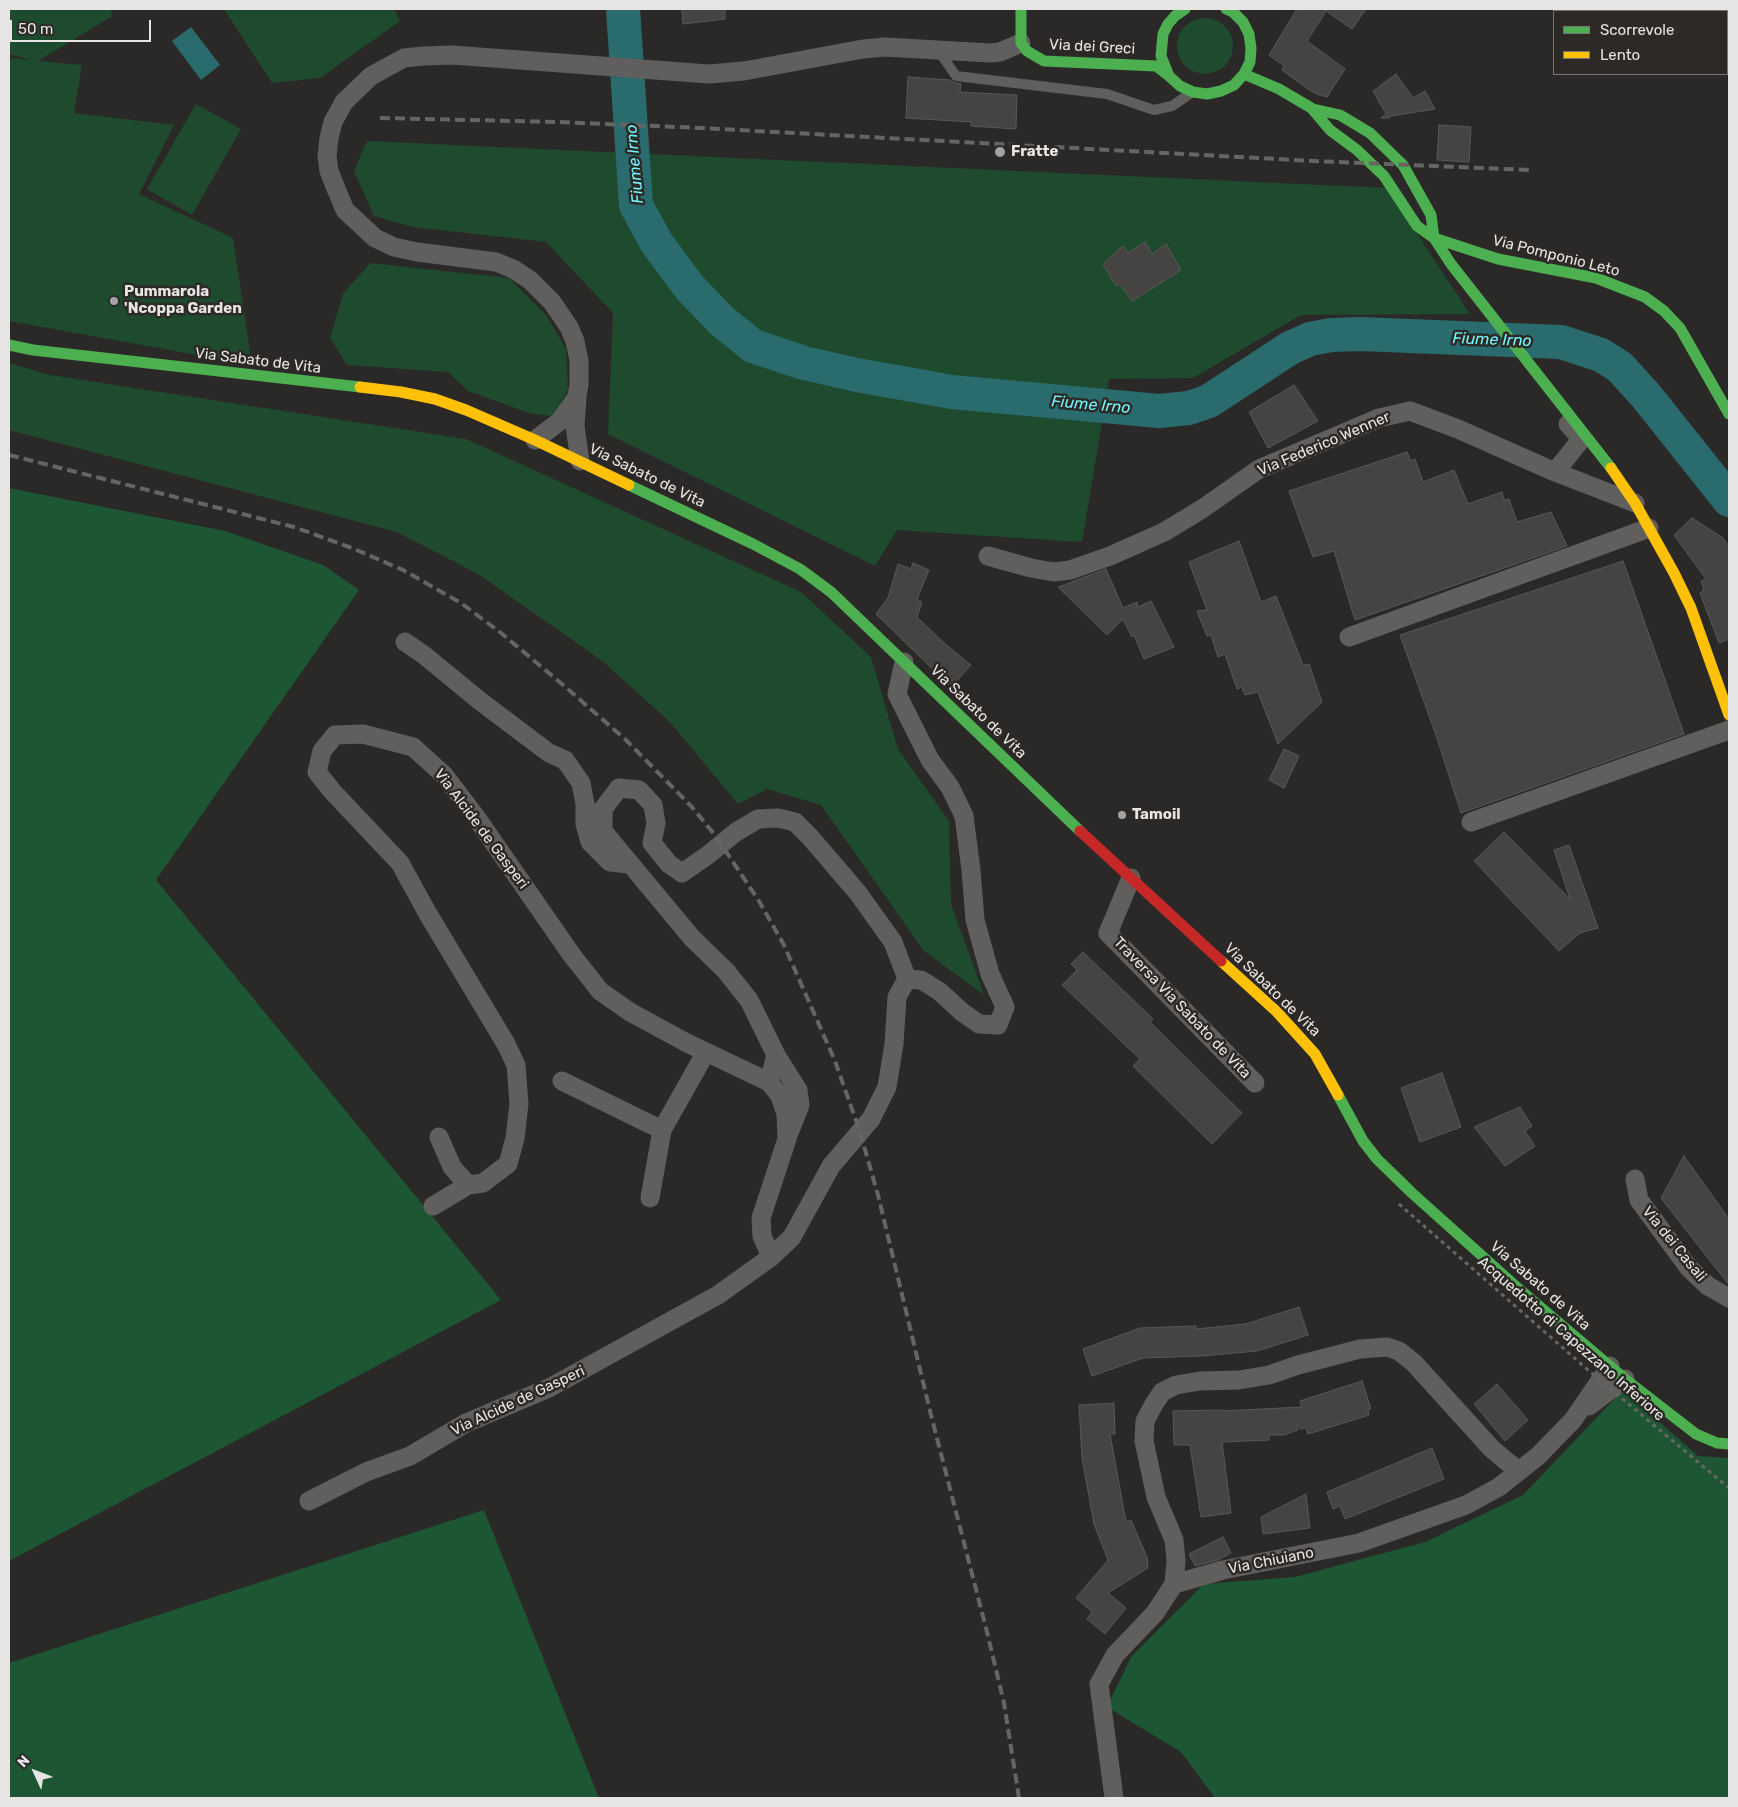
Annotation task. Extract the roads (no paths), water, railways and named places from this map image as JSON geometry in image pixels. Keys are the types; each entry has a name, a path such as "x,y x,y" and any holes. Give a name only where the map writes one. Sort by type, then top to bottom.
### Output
{"street":[{"path":"580,461 575,426 579,384 578,361 569,328 552,302 530,280 513,269 496,262 442,256 394,247 375,238 345,210 329,172 326,156 333,122 344,102 371,76 404,58 452,55 709,74 744,71 863,49 885,47 1000,52 1021,43 1021,9"},
{"path":"1169,76 1161,56 1163,34 1175,16 1185,9"},
{"path":"1193,92 1207,94 1221,92 1234,85 1244,74 1250,62 1249,34 1243,22 1233,12 1226,9"},
{"name":"Via dei Greci","path":"1021,43 1027,51 1044,61 1156,66 1180,86 1193,92"},
{"path":"1244,74 1279,89 1312,109 1330,130 1356,150 1384,176 1417,226 1434,238 1451,264 1617,475 1649,528 1691,608 1729,715"},
{"path":"1312,109 1340,115 1370,133 1403,165 1431,215 1434,238"},
{"name":"Via Pomponio Leto","path":"1434,238 1498,258 1596,278 1645,297 1664,311 1680,328 1729,414"},
{"name":"Via Sabato de Vita","path":"9,345 33,350 401,392 435,399 466,410 580,461 753,544 800,570 831,592 1131,878 1277,1012 1302,1038 1322,1066 1358,1134 1377,1159 1412,1193 1625,1379 1696,1434 1717,1443 1729,1444"},
{"path":"1538,374 1549,402 1579,439 1578,445 1555,472"},
{"path":"535,440 560,421 577,397"},
{"name":"Via Federico Wenner","path":"988,556 1031,568 1054,572 1070,570 1110,556 1164,532 1202,509 1260,469 1326,439 1379,418 1410,411 1458,429 1555,472 1635,503"},
{"path":"1350,637 1649,528"},
{"path":"405,642 549,753 565,760 581,782 590,842 610,862 630,864"},
{"path":"771,1257 762,1236 761,1218 786,1139 800,1105 798,1090 776,1055 749,1000 726,971 692,938 603,831 603,809 619,788 639,790 653,805 656,823 652,843 669,864 682,873 736,832 758,819 778,818 795,822 858,894 893,942 907,978 921,980 979,1024 998,1025 1005,1007 990,974 975,920 964,816 950,787 930,760 898,694 904,662"},
{"path":"1471,822 1729,730"},
{"name":"Via Alcide de Gasperi","path":"468,1185 483,1184 508,1164 515,1138 519,1104 516,1065 506,1044 428,914 400,863 332,791 318,772 322,751 335,735 363,734 413,747 444,775 514,871 571,954 600,991 630,1012 706,1052 769,1082"},
{"name":"Traversa Via Sabato de Vita","path":"1131,878 1108,933 1255,1083"},
{"name":"Via Alcide de Gasperi","path":"309,1501 366,1472 410,1456 466,1423 549,1388 718,1296 771,1257 792,1237 831,1166 871,1120 886,1087 894,1044 897,997 907,978"},
{"path":"650,1198 662,1130 706,1052"},
{"path":"776,1055 769,1082 780,1096 786,1114 786,1139"},
{"path":"562,1081 662,1130"},
{"path":"433,1206 468,1185 452,1167 439,1137"},
{"name":"Via dei Casali","path":"1635,1179 1639,1200 1689,1268 1708,1286 1729,1298"},
{"path":"1114,1798 1099,1684 1114,1655 1155,1613 1174,1584 1176,1561 1174,1540 1156,1497 1144,1441 1145,1420 1162,1392 1176,1384 1239,1380 1269,1375 1298,1365 1360,1349 1387,1347 1399,1351 1414,1363 1491,1448 1519,1471"},
{"name":"Via Chiuiano","path":"1573,1420 1610,1366"},
{"name":"Via Chiuiano","path":"1174,1584 1223,1570 1359,1543 1466,1505 1499,1487 1538,1456 1573,1420 1625,1379"}],"lane":[{"path":"938,50 956,76 1107,94 1154,110 1172,106 1193,92"}],"water":[{"path":"191,27 220,65 201,80 172,41"}],"waterway":[{"name":"Fiume Irno","path":"623,9 636,205 656,242 690,288 722,321 753,346 804,363 857,375 952,392 1159,411 1189,408 1209,401 1290,348 1310,339 1331,335 1360,334 1561,342 1601,355 1620,367 1647,397 1729,500"}],"railway":[{"path":"380,118 557,122 701,128 1314,161 1530,170"},
{"path":"9,455 294,527 352,548 403,570 461,603 501,633 562,684 626,740 691,806 715,835 759,901 784,945 835,1061 860,1132 878,1195 931,1415 1004,1703 1019,1798"}],"place":[{"name":"Fratte","path":"1000,152"},
{"name":"Pummarola 'Ncoppa Garden","path":"114,301"},
{"name":"Tamoil","path":"1122,815"}]}
